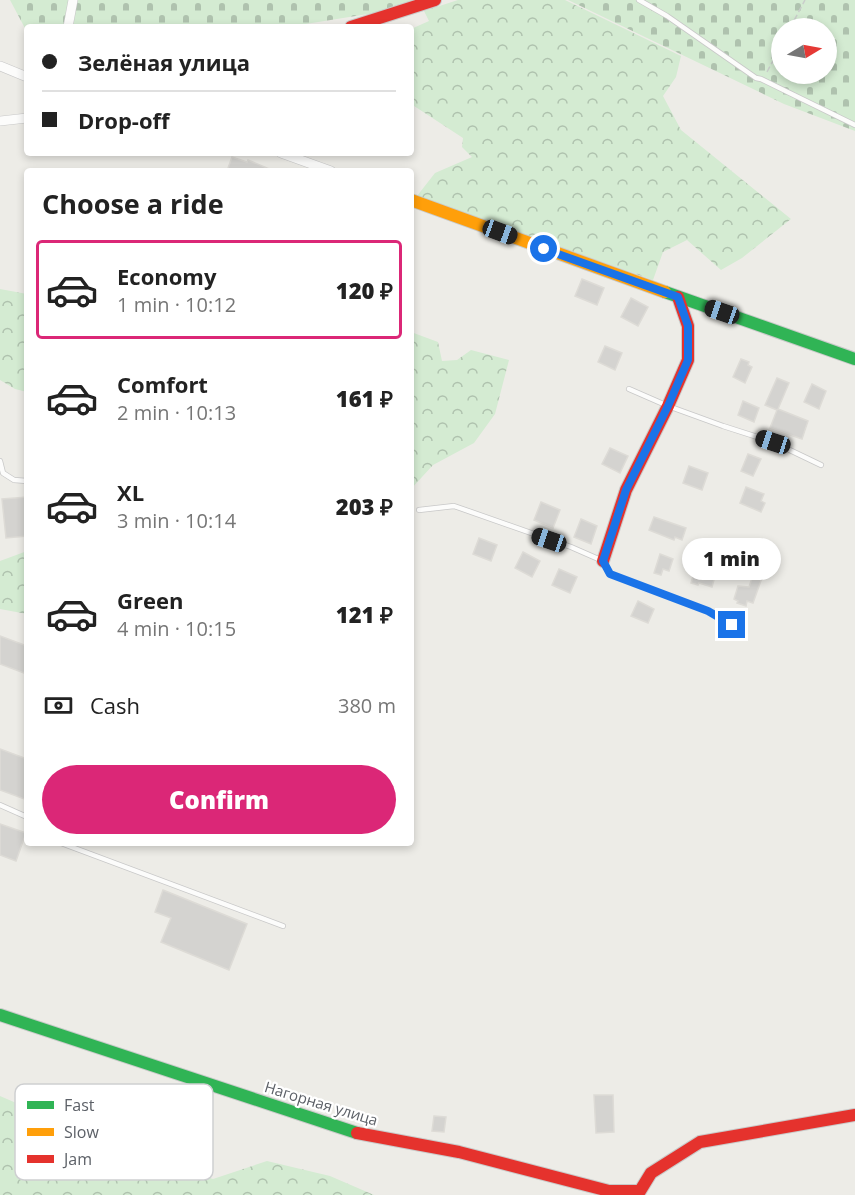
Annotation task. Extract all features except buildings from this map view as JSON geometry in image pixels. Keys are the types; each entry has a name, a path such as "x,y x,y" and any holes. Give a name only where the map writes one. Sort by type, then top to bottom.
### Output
{"street":[{"path":"69,24 73,0"},
{"path":"360,24 435,0"},
{"path":"0,66 24,76"},
{"path":"0,120 24,118"},
{"path":"289,156 323,168"},
{"path":"414,201 855,359"},
{"path":"603,561 626,490 688,360 688,326 678,297"},
{"name":"Нагорная улица","path":"0,1015 208,1084"},
{"name":"Нагорная улица","path":"213,1086 349,1131 459,1152 609,1191 643,1193"},
{"path":"643,1193 651,1173 700,1142 855,1115"}],"lane":[{"path":"639,0 667,16 756,78 855,124"},
{"path":"629,389 668,406 773,442 820,465"},
{"path":"0,462 3,472 14,480 24,481"},
{"path":"419,510 454,506 571,547 603,561 610,574 708,611 732,625"},
{"path":"0,805 24,816"},
{"path":"69,846 284,926"}],"path":[{"path":"796,18 806,0"},
{"path":"761,79 771,65"}],"green space":[{"path":"10,0 428,0 393,10 306,24 24,24 24,26"},
{"path":"458,0 565,0 681,56 676,77 663,96 681,130 791,219 742,258 721,270 687,240 663,252 653,280 417,196 435,173 472,157 462,147 463,138 414,106 414,28 429,21 424,11"},
{"path":"568,0 855,0 855,131 784,104"},
{"path":"0,289 24,293 24,391 0,380"},
{"path":"414,333 438,342 442,361 457,360 471,350 509,360 495,414 474,443 433,465 414,486"},
{"path":"24,552 24,613 0,609 0,561"},
{"path":"0,1096 15,1102 15,1180 213,1180 267,1161 330,1176 374,1195 0,1195"}],"traffic: fast":[{"path":"665,292 855,359"},
{"path":"0,1015 209,1084"},
{"path":"213,1085 357,1133"}],"traffic: slow":[{"path":"414,201 665,292"}],"traffic: jam":[{"path":"360,24 435,0"},
{"path":"603,561 626,490 688,360 688,326 678,297"},
{"path":"357,1133 459,1152 609,1191 640,1191 651,1173 700,1142 855,1115"}],"route":[{"path":"544,249 678,297 688,326 688,360 626,490 603,561 610,574 708,611 732,625"}]}
